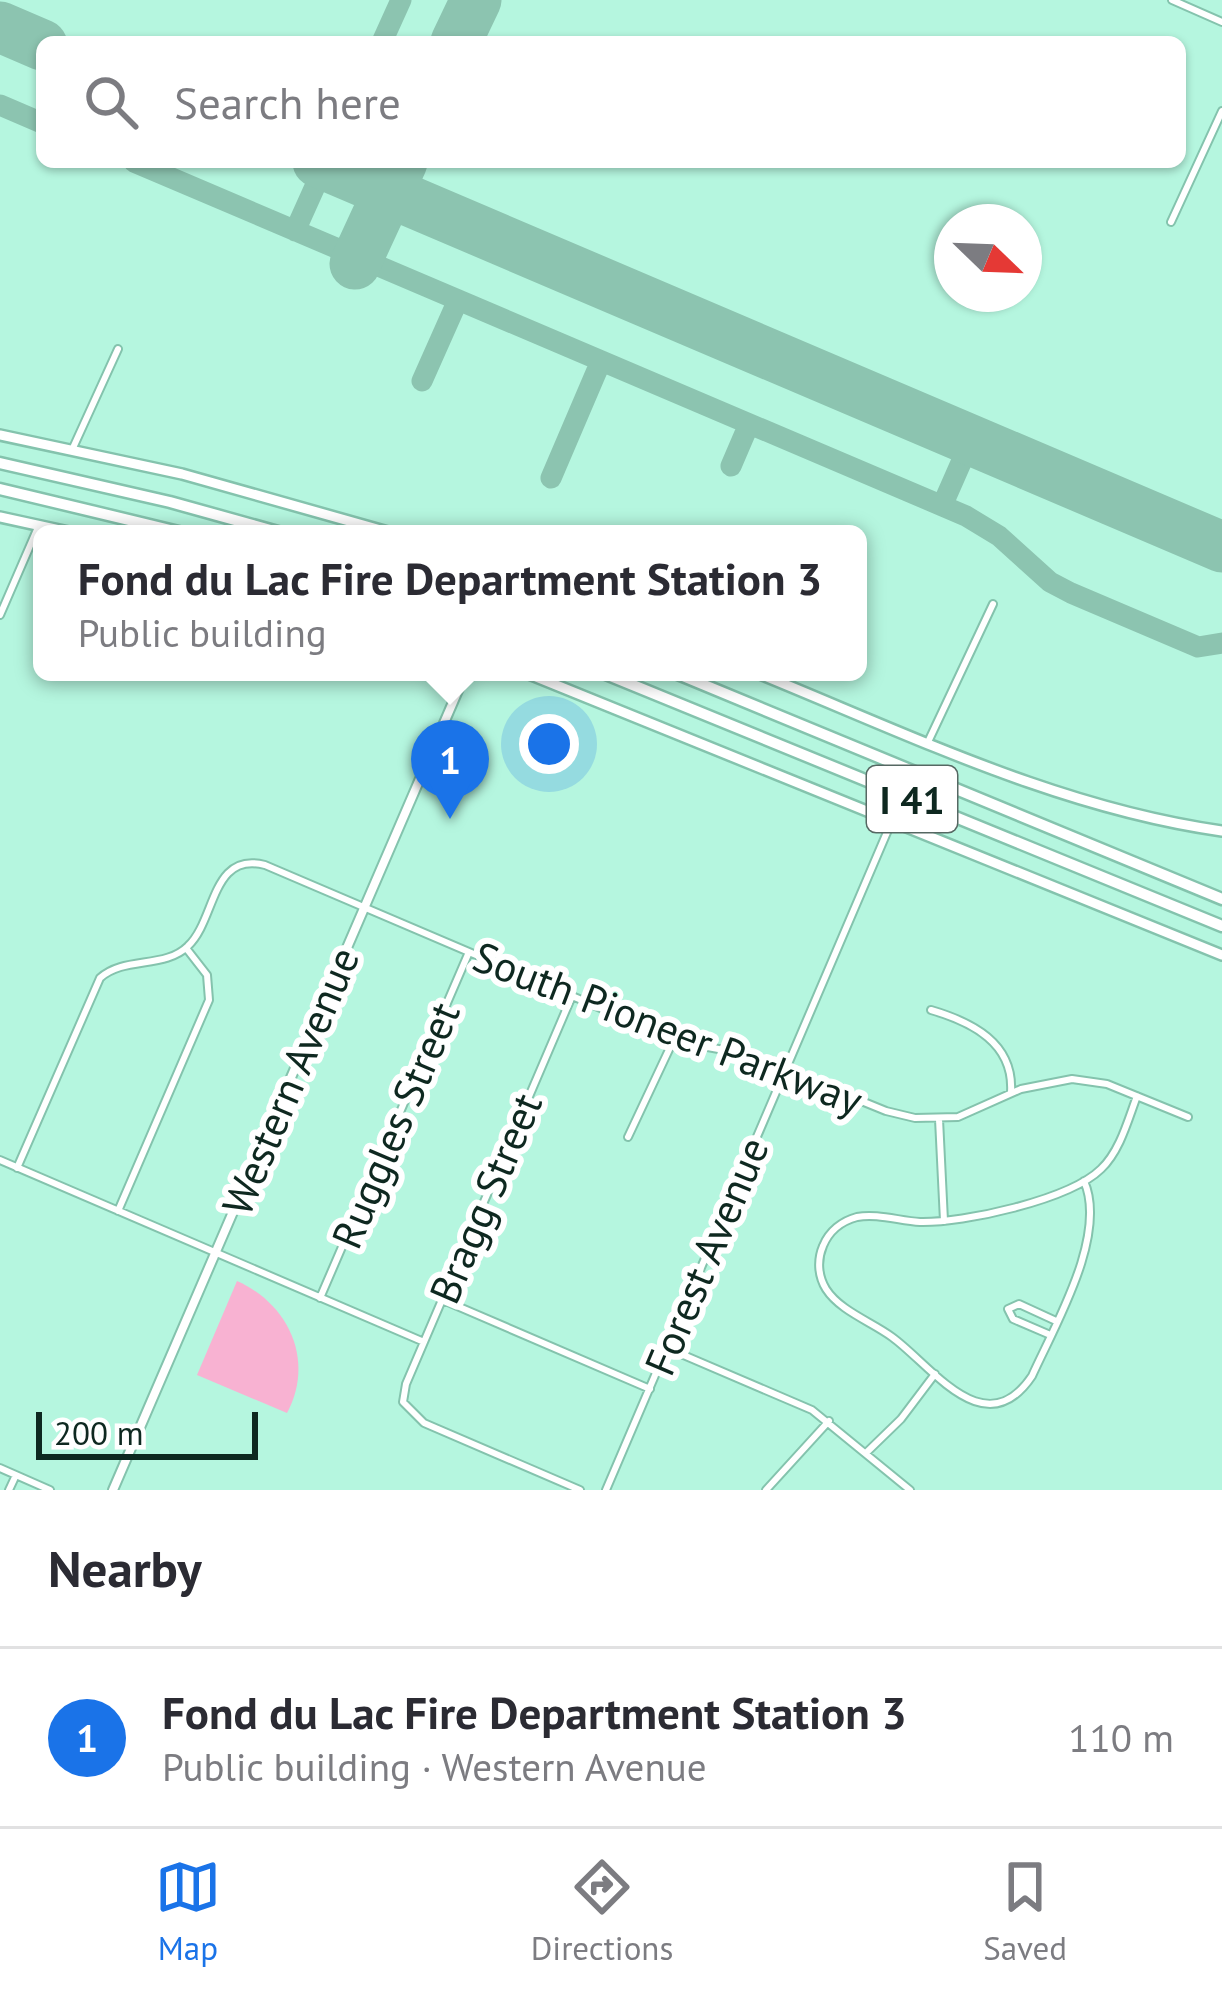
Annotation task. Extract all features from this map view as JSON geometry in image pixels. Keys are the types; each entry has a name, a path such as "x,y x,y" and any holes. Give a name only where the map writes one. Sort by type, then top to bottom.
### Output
{"highway":[{"path":"0,463 253,525"},
{"path":"0,489 150,525"},
{"name":"I 41","path":"623,681 1222,926"},
{"name":"I 41","path":"695,681 1222,899"}],"main road":[{"path":"0,436 263,494 365,525"},
{"path":"0,517 39,525"},
{"path":"546,681 1222,955"},
{"path":"777,681 1065,796 1222,831"}],"street":[{"path":"1172,0 1222,22"},
{"path":"1171,222 1222,111"},
{"path":"72,450 118,349"},
{"path":"0,615 33,539"},
{"path":"928,742 993,604"},
{"name":"Western Avenue","path":"113,1490 462,681"},
{"name":"Forest Avenue","path":"607,1490 891,823"},
{"name":"South Pioneer Parkway","path":"186,948 223,878 244,863 265,865 695,1047 742,1053 886,1111 939,1119"},
{"path":"17,1168 100,978 110,970 186,948 209,980 208,1002 118,1211"},
{"name":"Ruggles Street","path":"320,1298 469,952"},
{"name":"Bragg Street","path":"572,996 406,1384 404,1402 424,1423 580,1490"},
{"path":"931,1010 967,1022 992,1039 1006,1062 1011,1092"},
{"path":"628,1136 674,1039"},
{"path":"944,1221 939,1119 966,1114 1011,1092 1077,1079 1101,1082 1188,1117"},
{"path":"1084,1181 1092,1208 1091,1232 1027,1384 1003,1400 969,1400 890,1335 836,1301 823,1282 820,1260 830,1234 850,1219 944,1221 995,1213 1084,1181 1113,1155 1138,1096"},
{"path":"0,1160 424,1342"},
{"path":"442,1300 650,1389"},
{"path":"1050,1335 1010,1318 1008,1309 1019,1304 1056,1321"},
{"path":"667,1348 785,1396 829,1421 910,1490"},
{"path":"867,1452 912,1406 934,1374"},
{"path":"766,1490 829,1421"},
{"path":"0,1468 50,1490"},
{"path":"9,1490 16,1475"}],"shaded area":[{"path":"237,1281 271,1304 292,1336 298,1374 287,1413 197,1375"}],"taxiway":[{"path":"385,36 401,0"},
{"path":"0,105 36,120"},
{"path":"148,168 966,516 1071,593 1198,647 1222,643"},
{"path":"295,231 323,168"},
{"path":"422,381 458,300"},
{"path":"551,478 601,361"},
{"path":"731,466 749,424"},
{"path":"942,506 971,440"}],"runway":[{"path":"459,36 476,0"},
{"path":"0,27 36,42"},
{"path":"332,168 1222,547"},
{"path":"355,264 399,168"}],"place":[{"name":"Fond du Lac Fire Department Station 3","path":"450,819"}]}
